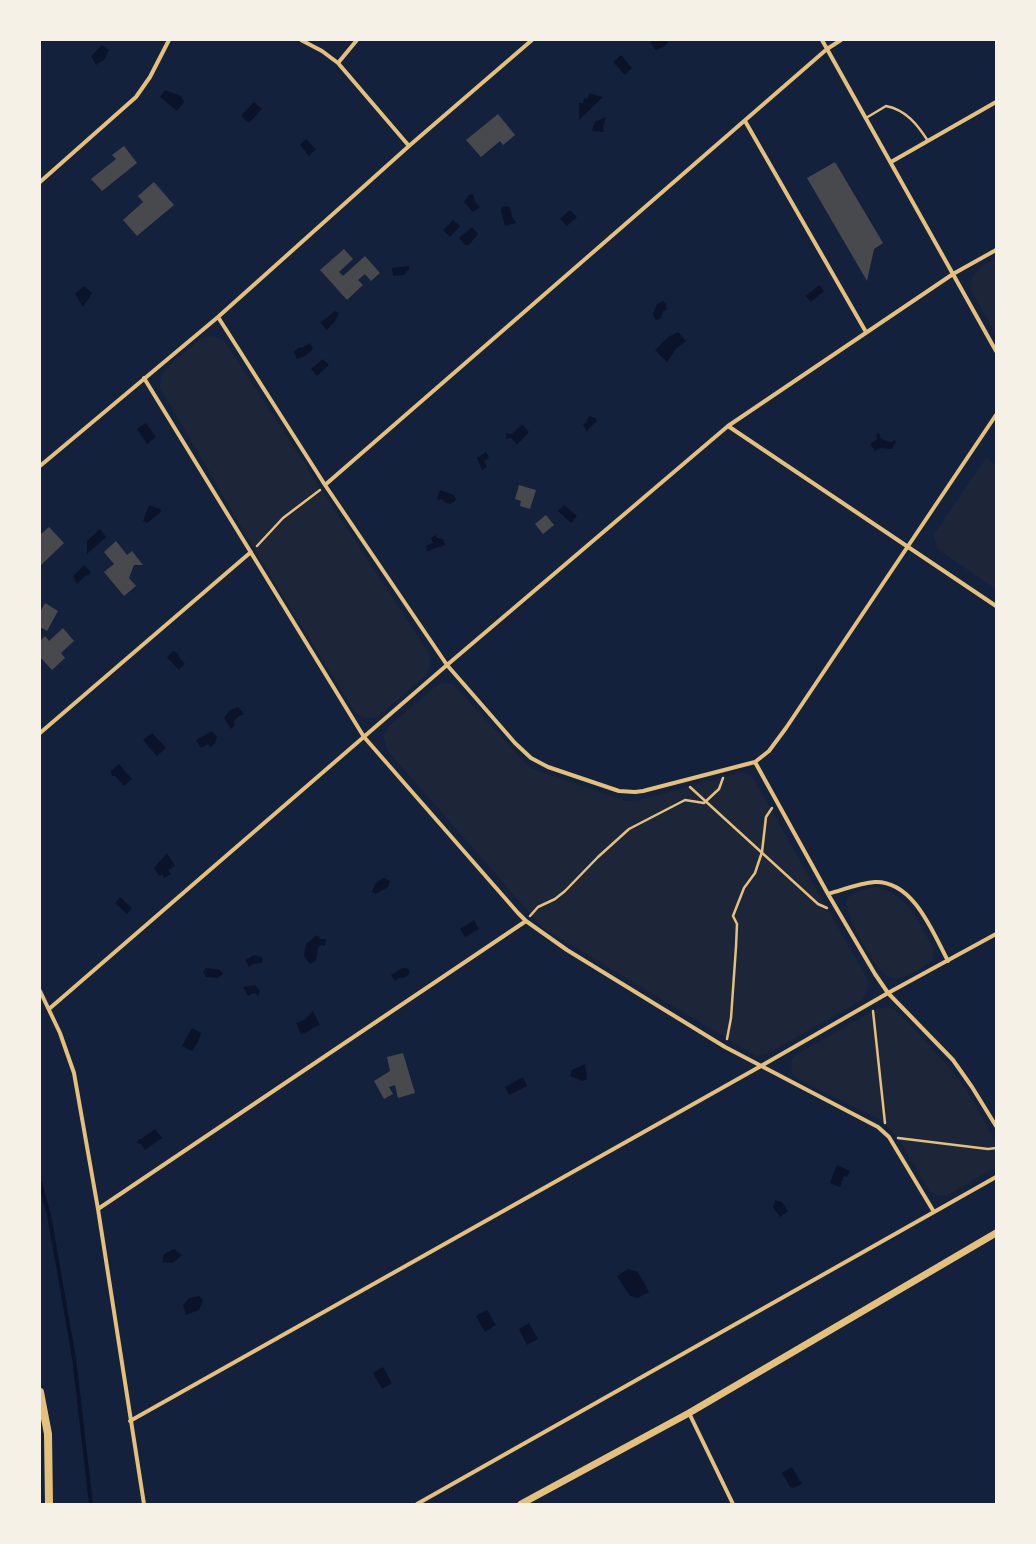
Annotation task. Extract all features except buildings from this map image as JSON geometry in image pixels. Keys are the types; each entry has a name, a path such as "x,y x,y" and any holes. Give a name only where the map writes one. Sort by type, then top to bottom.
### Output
{"main road":[{"path":"521,1504 689,1413 996,1234"},
{"path":"40,1392 48,1434 49,1504"}],"street":[{"path":"40,182 136,97 150,77 169,40"},
{"path":"301,40 322,51 338,63 409,146"},
{"path":"338,63 357,40"},
{"path":"40,466 218,317 409,146 532,40"},
{"path":"822,40 996,351"},
{"path":"325,485 827,49 840,40"},
{"path":"891,162 996,102"},
{"path":"745,121 866,332"},
{"path":"49,1010 447,665 728,426 953,274 996,250"},
{"path":"218,317 325,485 447,665 515,743 540,764 610,788 627,792 643,791 755,762 777,742 996,415"},
{"path":"144,378 364,738 526,921 567,950 725,1047 883,1131 889,1137 934,1212"},
{"path":"728,426 996,606"},
{"path":"40,733 251,552"},
{"path":"755,762 840,916 875,974 888,992 953,1060 996,1126"},
{"path":"828,894 868,883 882,882 890,884 906,895 915,904 923,915 948,961"},
{"path":"98,1209 526,921"},
{"path":"130,1421 761,1066 888,992 996,934"},
{"path":"40,991 67,1050 74,1073 98,1209 144,1504"},
{"path":"417,1504 996,1177"},
{"path":"689,1413 733,1504"}],"lane":[{"path":"866,118 886,106 892,107 914,121 928,141"}],"path":[{"path":"251,552 283,518 325,485"},
{"path":"526,921 538,907 565,891 629,829 684,800 704,803 719,789 728,768"},
{"path":"682,780 818,904 840,916"},
{"path":"725,1047 731,1018 736,948 737,924 733,916 744,888 756,873 762,852 766,817 776,801"},
{"path":"870,1003 874,1017 886,1121 883,1131"},
{"path":"889,1137 988,1150 996,1148"}],"shaded area":[{"path":"654,40 669,40 665,46 656,50 650,43"},
{"path":"102,45 109,50 104,60 96,65 91,56"},
{"path":"621,55 632,68 625,75 613,62"},
{"path":"165,90 181,96 184,102 177,111 160,97"},
{"path":"589,93 603,97 579,120 579,103 583,103 584,99 588,98"},
{"path":"254,102 262,109 249,123 241,116"},
{"path":"606,117 603,127 604,132 592,131 595,122"},
{"path":"306,139 316,149 309,156 300,145"},
{"path":"473,194 475,202 480,207 473,212 464,202 469,195"},
{"path":"502,207 510,207 512,217 516,223 505,226 501,211"},
{"path":"570,210 577,217 567,226 560,219"},
{"path":"453,220 460,226 450,237 443,230"},
{"path":"472,227 478,234 469,245 465,245 459,238"},
{"path":"996,259 996,335 971,290 971,284 974,274 981,267"},
{"path":"409,266 409,269 404,275 393,276 392,268"},
{"path":"819,285 824,291 811,302 806,296"},
{"path":"84,286 92,293 83,307 75,294"},
{"path":"663,301 666,304 667,309 663,312 661,318 657,320 654,318 653,314 657,304"},
{"path":"335,311 339,313 335,321 327,330 320,323"},
{"path":"678,332 686,341 676,349 667,362 655,350 668,337"},
{"path":"212,336 223,340 227,345 428,652 430,664 426,675 376,718 363,717 353,709 264,565 160,388 161,377 165,369 203,337"},
{"path":"310,343 313,349 305,356 297,359 294,352 298,348"},
{"path":"323,359 329,365 317,376 311,369"},
{"path":"589,416 596,418 597,421 589,428 587,432 583,424 586,423"},
{"path":"146,423 156,437 147,444 137,429"},
{"path":"522,424 529,432 517,445 511,438 506,439 506,433 512,434"},
{"path":"879,433 881,439 891,442 895,440 896,442 892,449 881,448 875,451 870,444 877,439 876,435"},
{"path":"486,452 489,458 484,461 487,467 482,470 477,458"},
{"path":"986,458 996,465 996,589 937,549 934,534"},
{"path":"440,490 454,495 456,500 451,504 446,503 442,499 439,500 437,498"},
{"path":"149,505 160,509 161,512 147,523 143,521"},
{"path":"564,505 577,516 571,523 558,511"},
{"path":"100,529 106,537 87,554 87,541"},
{"path":"436,535 437,538 443,539 445,545 427,551 426,546 433,543 431,538"},
{"path":"84,565 90,571 90,574 84,577 77,584 73,576"},
{"path":"173,651 178,653 179,657 185,664 179,670 167,657"},
{"path":"440,683 453,684 530,768 626,801 639,800 742,772 752,776 868,980 866,994 860,1001 767,1054 756,1056 543,928 387,750 383,735 390,725"},
{"path":"238,707 244,714 233,722 235,725 231,729 224,718 230,710"},
{"path":"212,731 217,736 215,744 210,747 208,744 201,748 196,740"},
{"path":"152,733 166,748 157,756 143,740"},
{"path":"119,764 132,779 124,786 115,776 112,776 111,771"},
{"path":"167,853 175,866 168,870 171,874 164,878 162,874 159,876 154,868"},
{"path":"383,878 390,881 388,887 376,894 372,892 375,884"},
{"path":"874,887 895,895 904,902 918,920 934,950 932,961 912,973 900,978 890,978 878,966 862,943 847,907 847,900 849,897 859,891"},
{"path":"120,897 132,908 127,914 115,903"},
{"path":"474,920 479,929 465,937 460,929"},
{"path":"317,935 320,939 326,939 325,946 321,945 318,948 316,961 310,964 304,956 306,944"},
{"path":"254,955 261,957 263,960 261,963 253,964 249,967 245,960"},
{"path":"206,968 220,970 223,974 218,978 206,977 203,972"},
{"path":"402,968 407,968 410,972 409,974 406,977 399,978 395,981 391,975"},
{"path":"255,985 260,991 258,996 254,993 248,996 243,987"},
{"path":"888,1007 897,1011 942,1059 966,1089 996,1142 996,1167 946,1196 936,1195 930,1191 902,1144 881,1120 797,1079 792,1074 791,1061 797,1054 877,1009"},
{"path":"313,1011 320,1025 301,1034 296,1023 304,1020"},
{"path":"192,1028 201,1033 198,1042 192,1051 182,1046"},
{"path":"585,1064 587,1079 583,1081 570,1076 572,1070"},
{"path":"523,1077 527,1086 509,1095 505,1087"},
{"path":"155,1129 162,1138 145,1150 141,1144 137,1143 138,1139 141,1139"},
{"path":"837,1165 850,1171 847,1177 844,1176 840,1187 830,1183"},
{"path":"775,1200 782,1202 788,1211 780,1217 773,1207"},
{"path":"174,1249 182,1255 173,1263 162,1262 164,1254"},
{"path":"628,1269 638,1272 649,1292 638,1298 630,1296 617,1276"},
{"path":"199,1296 203,1300 199,1310 186,1315 183,1305 189,1298"},
{"path":"487,1310 496,1325 485,1332 476,1316"},
{"path":"529,1323 538,1339 527,1345 519,1329"},
{"path":"383,1367 392,1383 382,1389 373,1373"},
{"path":"792,1467 802,1484 794,1488 790,1487 782,1473"}],"waterway":[{"path":"40,1183 49,1215 74,1358 91,1504"}]}
